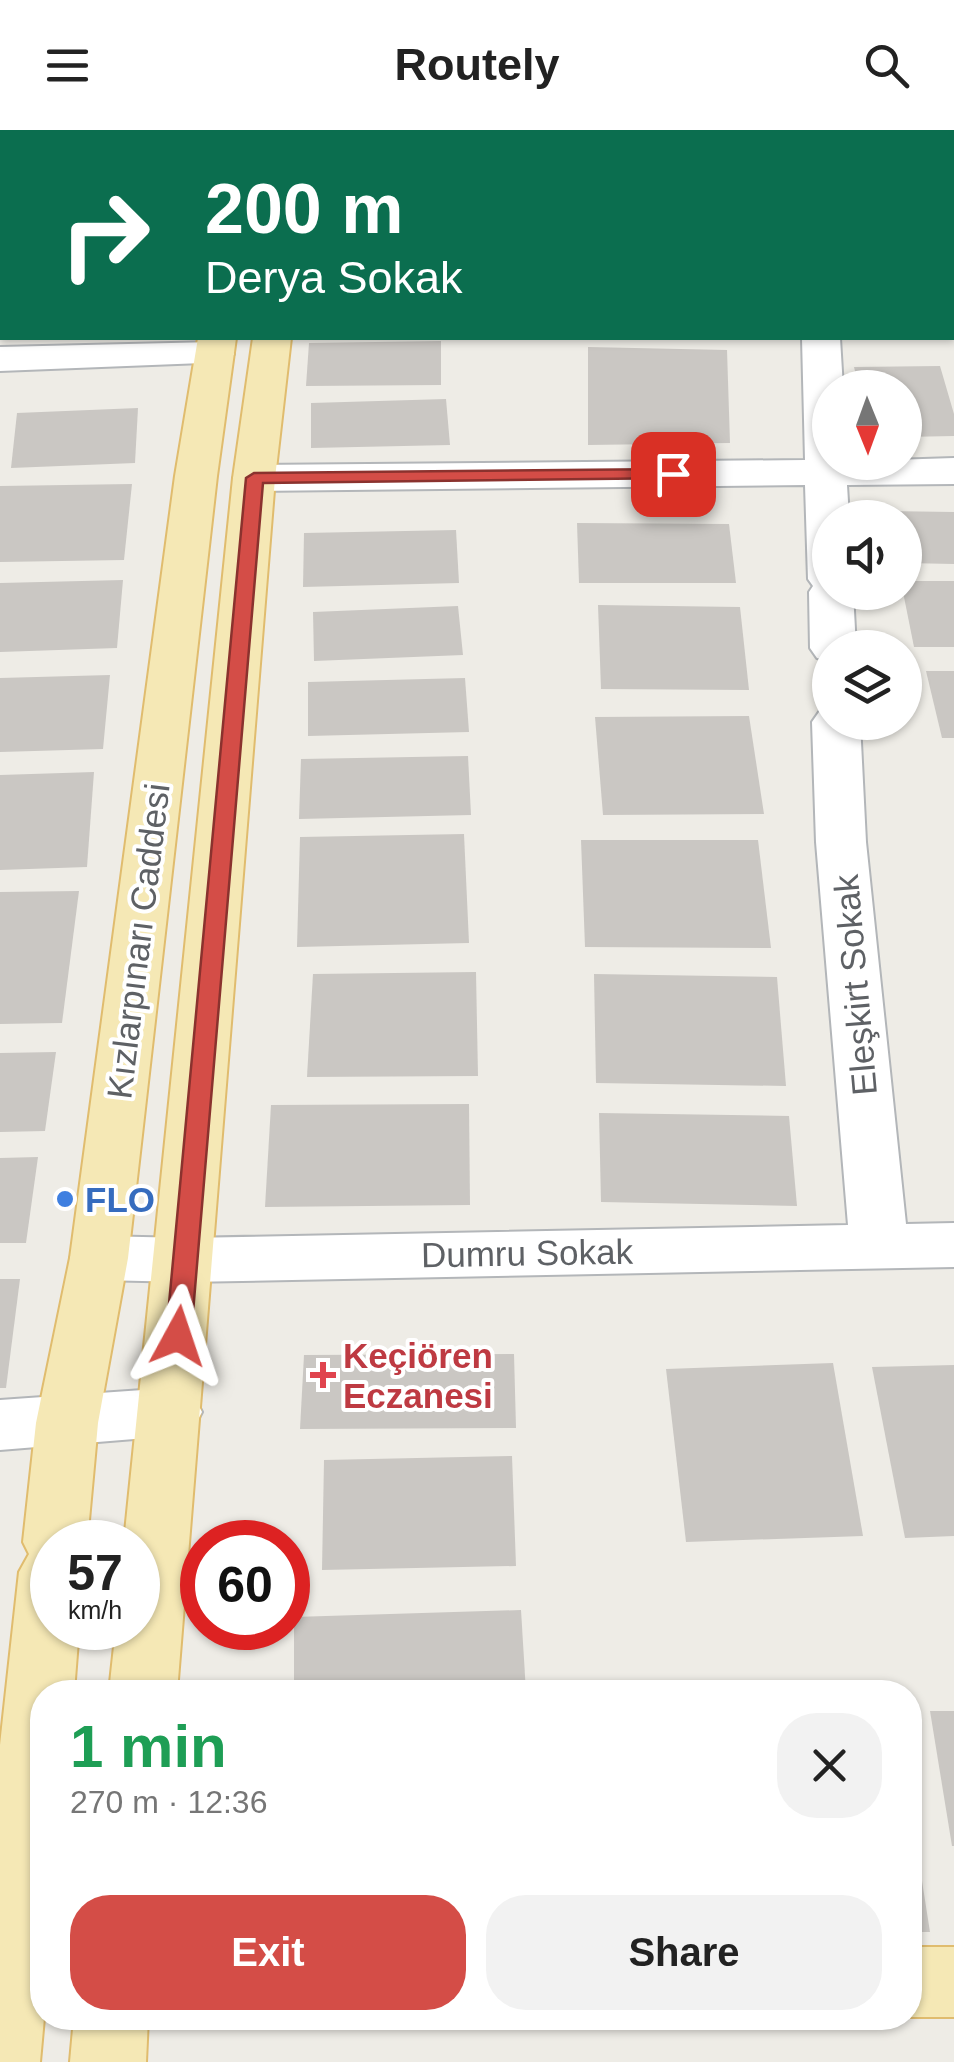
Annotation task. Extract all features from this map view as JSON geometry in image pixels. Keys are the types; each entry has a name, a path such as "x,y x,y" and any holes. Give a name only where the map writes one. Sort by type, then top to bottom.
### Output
{"main road":[{"name":"Kızlarpınarı Caddesi","path":"144,1680 186,1260 254,478 272,340"},
{"name":"Kızlarpınarı Caddesi","path":"57,1520 67,1423 99,1258 215,346"},
{"path":"44,1680 46,1650"},
{"path":"18,2020 30,1862"},
{"path":"922,1982 954,1982"},
{"path":"108,2062 110,2030"}],"street":[{"path":"821,340 822,370"},
{"path":"0,358 215,346"},
{"path":"254,478 812,472"},
{"path":"922,472 954,472"},
{"name":"Eleşkirt Sokak","path":"837,740 841,842 879,1246"},
{"name":"Dumru Sokak","path":"99,1258 186,1260 954,1245"},
{"path":"0,1424 67,1423 171,1412"}],"building":[{"path":"441,341 441,385 306,386 309,343"},
{"path":"588,347 727,350 730,443 588,445"},
{"path":"940,366 954,414 954,436 922,437 922,370 854,367"},
{"path":"446,399 450,445 311,448 311,403"},
{"path":"138,408 135,463 11,468 17,413"},
{"path":"132,484 124,560 0,562 0,486"},
{"path":"922,512 954,512 954,564 922,563"},
{"path":"577,523 729,524 736,583 579,583"},
{"path":"456,530 459,583 303,587 304,533"},
{"path":"123,580 117,648 0,652 0,583"},
{"path":"922,581 954,581 954,647 922,647 922,630 911,630 907,610 922,610"},
{"path":"598,605 740,607 749,690 601,689"},
{"path":"458,606 463,655 314,661 313,612"},
{"path":"926,671 954,671 954,738 942,738"},
{"path":"110,675 103,749 0,752 0,678"},
{"path":"465,678 469,732 308,736 308,682"},
{"path":"749,716 764,814 603,815 595,717"},
{"path":"468,756 471,815 299,819 301,759"},
{"path":"94,772 87,867 0,870 0,775"},
{"path":"464,834 469,943 297,947 300,837"},
{"path":"581,840 758,840 771,948 585,947"},
{"path":"79,891 62,1023 0,1024 0,892"},
{"path":"476,972 478,1076 307,1077 313,974"},
{"path":"594,974 777,977 786,1086 596,1083"},
{"path":"56,1052 45,1131 0,1132 0,1053"},
{"path":"469,1104 470,1205 265,1207 271,1105"},
{"path":"599,1113 789,1116 797,1206 601,1202"},
{"path":"38,1157 26,1243 0,1243 0,1158"},
{"path":"0,1279 20,1279 6,1388 0,1388"},
{"path":"514,1354 516,1428 300,1429 304,1355"},
{"path":"833,1363 863,1536 686,1542 666,1369"},
{"path":"954,1365 954,1536 905,1538 872,1367"},
{"path":"512,1456 516,1566 322,1570 324,1460"},
{"path":"521,1610 525,1680 294,1680 294,1650 310,1650 310,1617"},
{"path":"930,1711 954,1711 954,1846 952,1846"},
{"path":"922,1881 930,1932 922,1932"}],"place":[{"name":"FLO","path":"65,1199"},
{"name":"Keçiören Eczanesi","path":"323,1375"}],"route":[{"path":"178,1336 254,478 673,474"}]}
